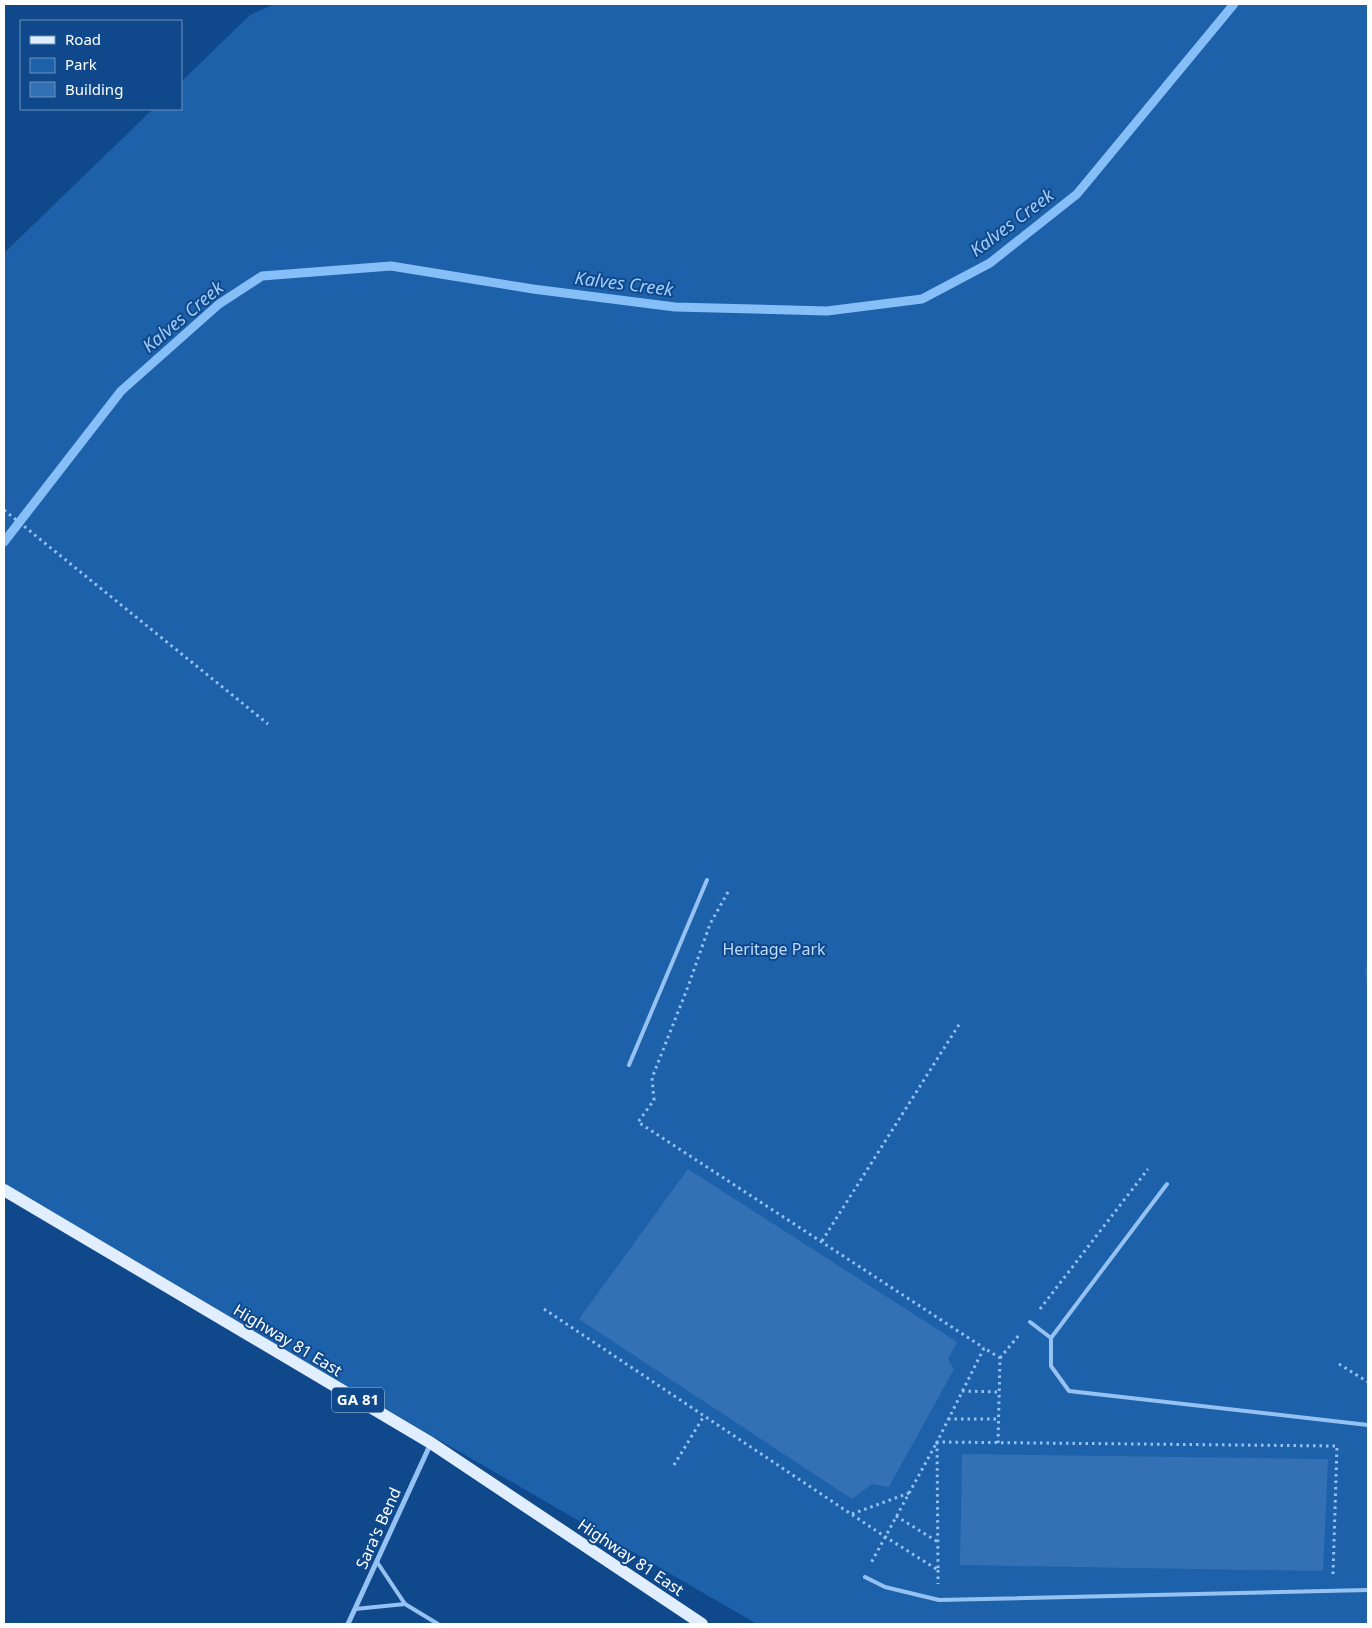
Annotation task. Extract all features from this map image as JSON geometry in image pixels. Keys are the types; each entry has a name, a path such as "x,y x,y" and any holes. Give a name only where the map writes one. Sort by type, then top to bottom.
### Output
{"main road":[{"name":"Highway 81 East","path":"4,1190 431,1443 702,1624"}],"street":[{"name":"Sara's Bend","path":"348,1624 431,1443"}],"lane":[{"path":"629,1065 707,880"},
{"path":"1167,1184 1051,1338 1051,1366 1069,1391 1368,1425"},
{"path":"1030,1322 1051,1338"},
{"path":"377,1562 405,1604 438,1624"},
{"path":"865,1576 885,1587 939,1600 1368,1590"},
{"path":"355,1609 405,1604"}],"path":[{"path":"4,510 268,724"},
{"path":"728,892 710,924 652,1078 654,1100 638,1122 1000,1358"},
{"path":"822,1241 960,1023"},
{"path":"998,1442 1000,1358 1148,1169"},
{"path":"544,1309 938,1570 937,1442"},
{"path":"865,1576 884,1536 937,1442 984,1348"},
{"path":"1339,1364 1368,1382"},
{"path":"962,1392 999,1392"},
{"path":"674,1465 704,1416"},
{"path":"948,1419 998,1419"},
{"path":"937,1442 1337,1446 1332,1592"},
{"path":"851,1514 909,1493"},
{"path":"896,1516 938,1542"}],"green space":[{"name":"Heritage Park","path":"275,4 1368,4 1368,1624 757,1624 4,1188 4,253 152,110 182,110 182,81 250,15"}],"building":[{"path":"1365,967 1368,967 1368,986 1367,986"},
{"path":"688,1169 957,1342 948,1359 954,1369 889,1487 872,1484 852,1499 579,1319"},
{"path":"962,1454 1328,1459 1323,1571 960,1565"}],"waterway":[{"name":"Kalves Creek","path":"4,542 121,391 219,304 262,276 391,266 533,289 675,307 827,311 922,299 990,263 1077,194 1234,4"}]}
